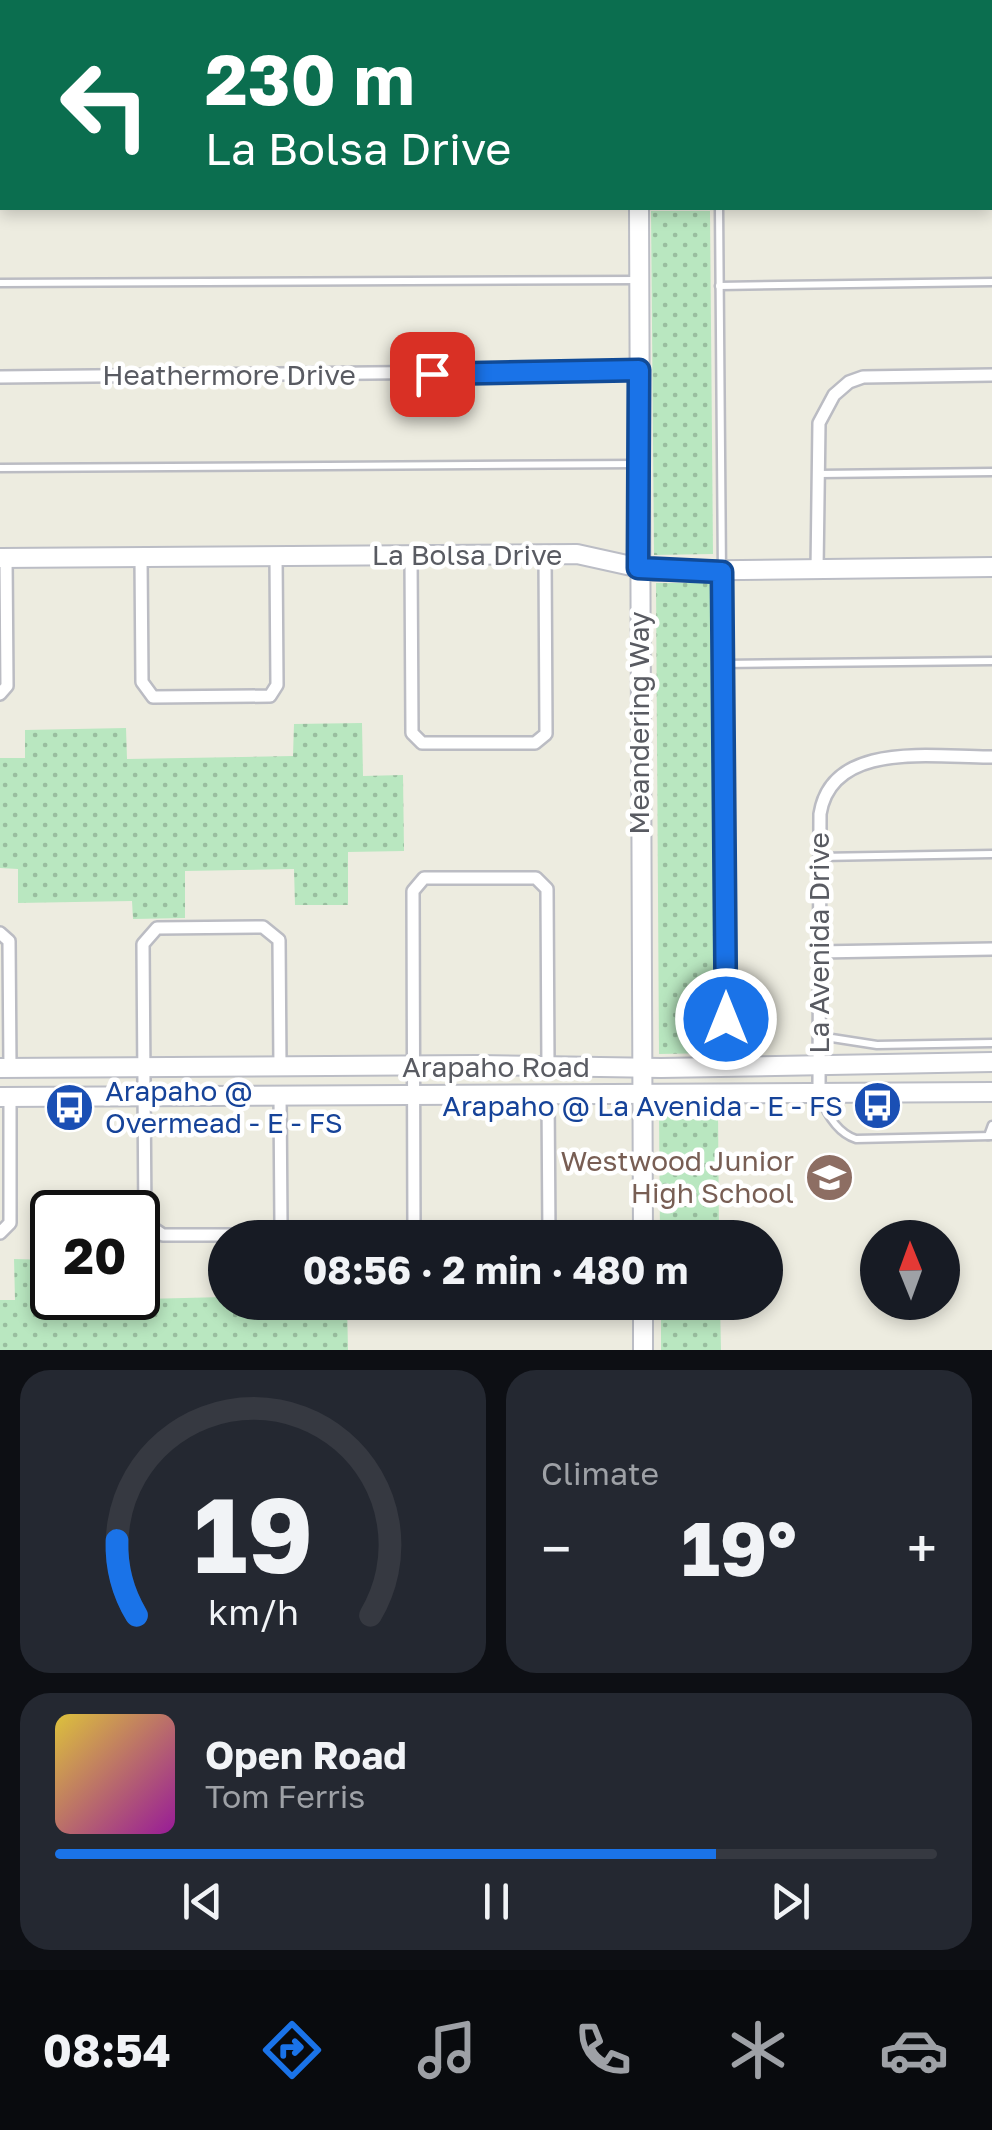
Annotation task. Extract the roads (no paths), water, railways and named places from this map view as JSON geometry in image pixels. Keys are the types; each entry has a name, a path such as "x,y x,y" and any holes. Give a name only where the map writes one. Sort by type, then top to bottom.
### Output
{"street":[{"name":"Meandering Way","path":"639,210 642,1220"},
{"name":"Heathermore Drive","path":"0,376 639,370"},
{"path":"817,570 819,423 834,395 849,382 874,377 992,375"},
{"path":"411,555 412,733 422,744 535,743 546,734 545,554"},
{"name":"La Bolsa Drive","path":"3,558 576,554 638,568 722,572 992,567"},
{"path":"141,557 142,682 153,696 270,696 277,685 276,556"},
{"path":"0,694 7,686 3,558"},
{"name":"La Avenida Drive","path":"819,1093 822,797 844,772 877,758 992,757"},
{"path":"414,1220 412,890 424,878 536,878 547,889 548,1067"},
{"path":"280,1066 279,940 262,927 157,928 143,944 145,1224 163,1235 267,1235 281,1225 280,1096"},
{"path":"0,933 9,942 5,1068"},
{"path":"818,952 992,950"},
{"name":"Arapaho Road","path":"5,1068 642,1068 992,1062"},
{"name":"Arapaho Road","path":"5,1097 992,1092"},
{"path":"548,1094 550,1220"},
{"path":"0,1233 10,1223 5,1097"},
{"path":"643,1320 643,1350"}],"lane":[{"path":"719,210 726,1067"},
{"path":"0,284 639,280"},
{"path":"719,286 992,282"},
{"path":"0,468 639,464"},
{"path":"818,474 992,472"},
{"path":"723,664 992,662"},
{"path":"819,857 992,854"},
{"path":"818,1036 876,1045 992,1043"},
{"path":"819,1093 825,1110 844,1135 856,1139 990,1136 992,1125"}],"place":[{"name":"Arapaho @ La Avenida - E - FS","path":"878,1106"},
{"name":"Arapaho @ Overmead - E - FS","path":"70,1107"},
{"name":"Westwood Junior High School","path":"829,1177"}]}
